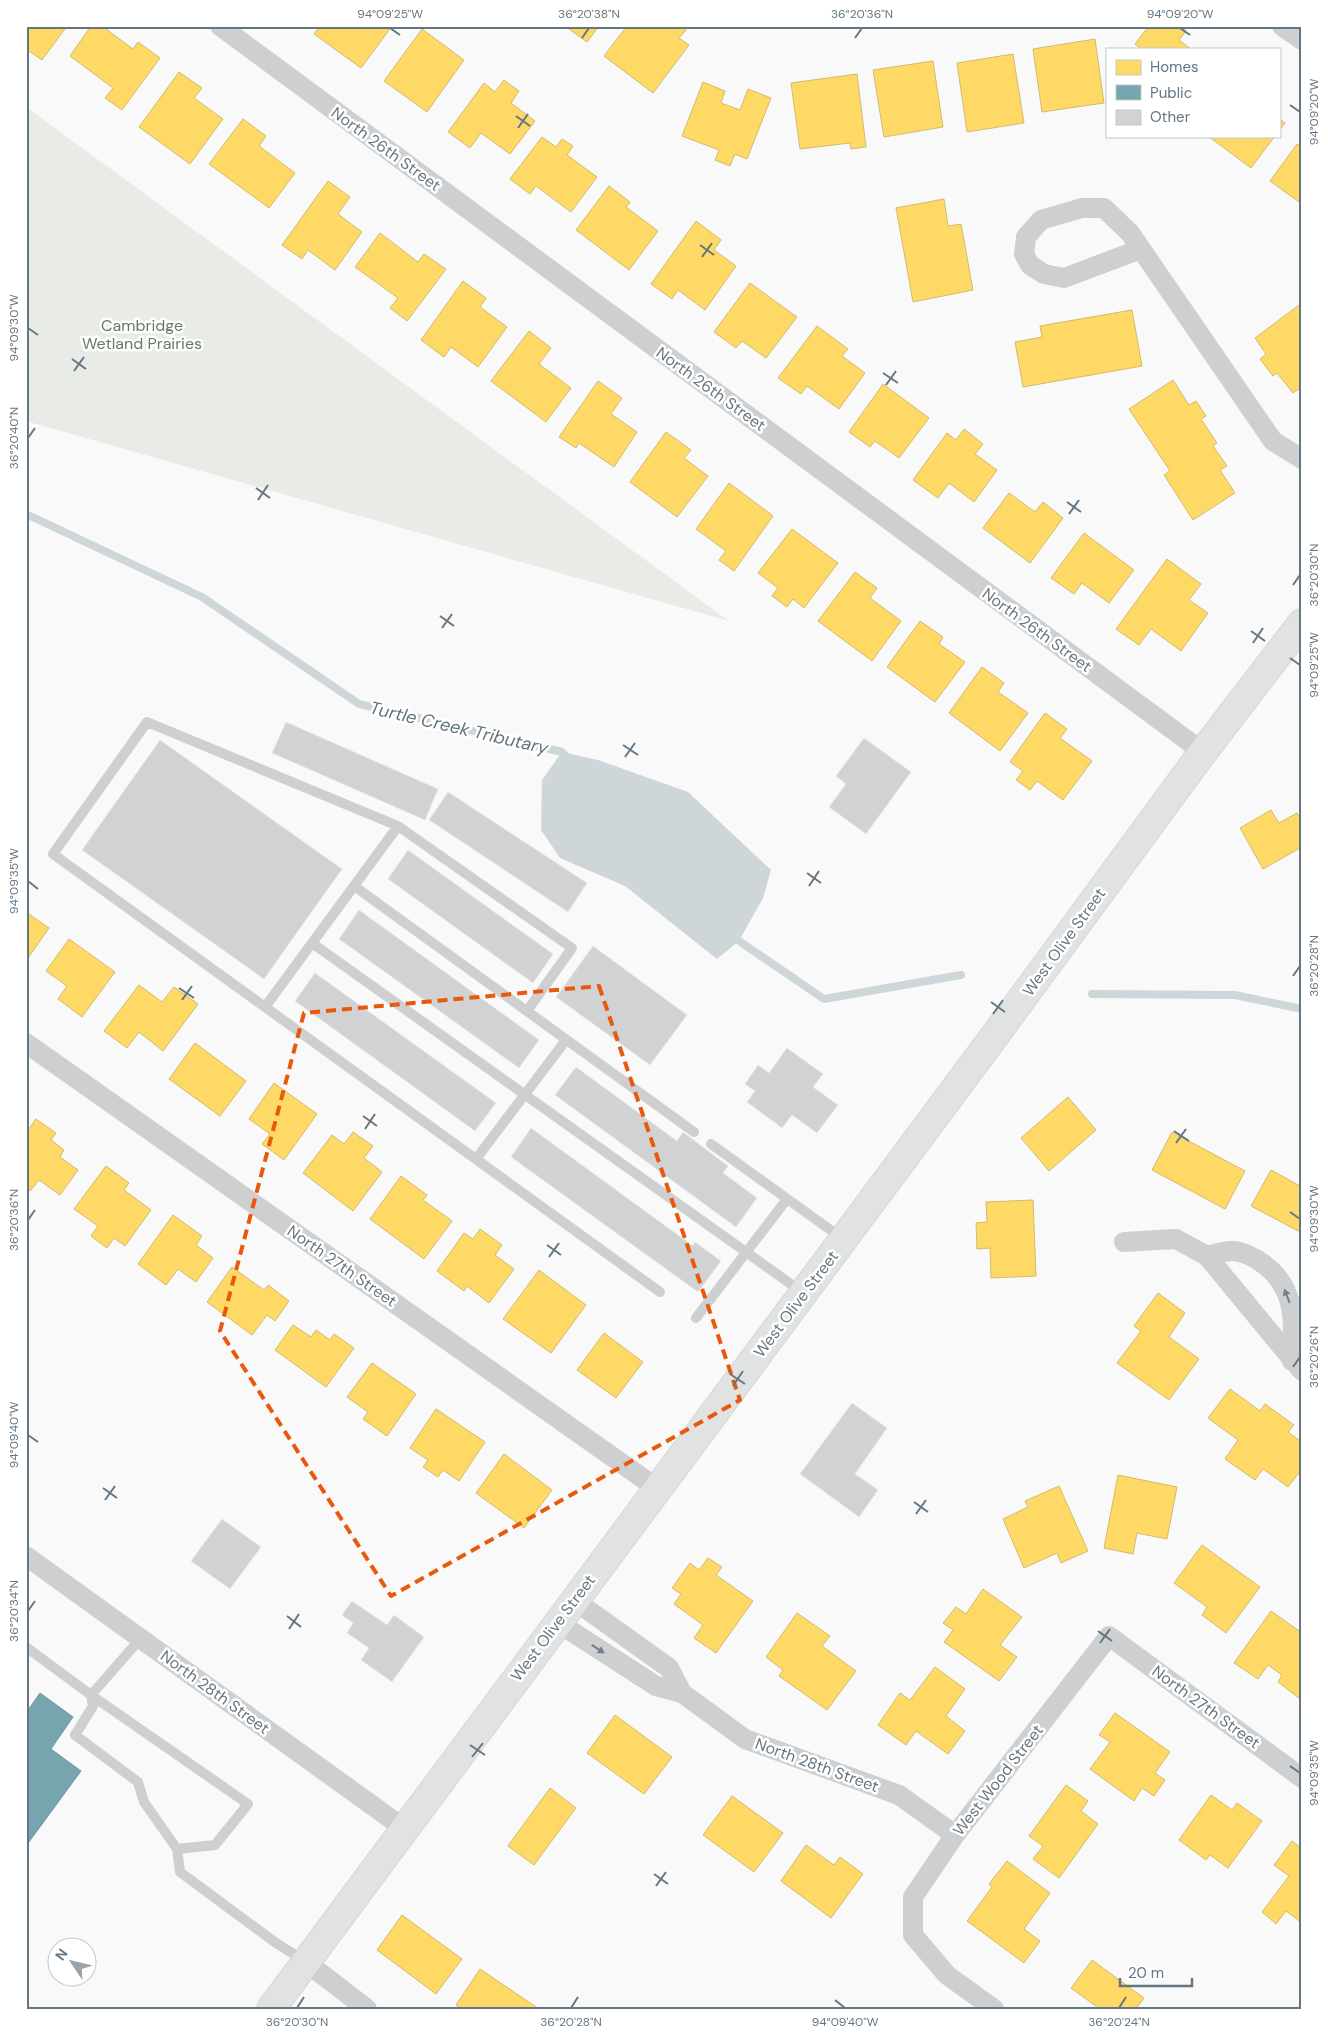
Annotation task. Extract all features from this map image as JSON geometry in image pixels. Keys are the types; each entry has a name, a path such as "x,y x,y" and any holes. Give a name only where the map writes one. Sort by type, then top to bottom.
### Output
{"main road":[{"name":"West Olive Street","path":"271,2009 844,1240 1202,752 1302,623"}],"street":[{"name":"North 26th Street","path":"220,26 1202,752"},
{"path":"1282,26 1302,40"},
{"path":"1141,249 1064,278 1044,274 1030,265 1024,254 1026,237 1041,220 1082,208 1104,208 1130,233 1141,249 1273,441 1302,459"},
{"name":"North 27th Street","path":"26,1043 658,1489"},
{"path":"1124,1242 1176,1239 1207,1256 1297,1366"},
{"path":"1207,1256 1232,1251 1254,1258 1273,1270 1288,1294 1294,1324 1297,1366"},
{"name":"North 28th Street","path":"26,1556 405,1829"},
{"name":"North 28th Street","path":"574,1600 669,1668 682,1692"},
{"name":"North 28th Street","path":"558,1622 656,1686 682,1692 745,1739 899,1795 955,1835"},
{"name":"North 27th Street","path":"1109,1636 1302,1778"},
{"name":"West Wood Street","path":"994,2009 947,1975 913,1935 913,1897 955,1835 1109,1636"},
{"path":"306,1962 367,2009"}],"lane":[{"path":"526,1011 572,948 398,826 147,722 53,854 660,1292"},
{"path":"265,1007 398,826"},
{"path":"354,886 694,1132"},
{"path":"312,943 804,1293"},
{"path":"476,1160 566,1040"},
{"path":"711,1144 844,1240"},
{"path":"696,1318 787,1199"},
{"path":"91,1695 141,1638"},
{"path":"26,1647 91,1695 248,1804 215,1845 177,1848"},
{"path":"91,1695 93,1706 75,1735 138,1782 144,1802 177,1848 180,1872 276,1943 306,1962"}],"highlighted area":[{"path":"599,986 740,1400 391,1596 220,1331 304,1013"}],"green space":[{"name":"Cambridge Wetland Prairies","path":"26,107 729,621 26,421"}],"shaded area":[{"path":"562,752 598,760 688,792 771,870 763,898 739,941 717,959 625,886 560,858 541,830 542,780"}],"building: Homes":[{"path":"26,26 67,26 42,60 26,49"},
{"path":"91,26 102,26 133,49 138,42 160,58 122,110 105,98 113,88 70,56"},
{"path":"320,26 392,26 361,68 314,34"},
{"path":"565,26 599,26 587,42"},
{"path":"627,26 681,26 686,30 679,38 689,45 653,93 604,56"},
{"path":"1149,26 1180,26 1186,31 1179,40 1190,48 1140,48 1135,44"},
{"path":"422,29 464,60 427,112 384,81"},
{"path":"1095,39 1104,103 1042,112 1033,49"},
{"path":"1013,54 1024,123 967,132 957,63"},
{"path":"933,61 943,127 884,137 873,70"},
{"path":"179,72 202,88 194,98 223,119 190,164 139,127"},
{"path":"857,74 866,147 851,149 850,143 800,149 791,83"},
{"path":"504,80 519,91 511,103 535,121 510,154 481,133 470,148 448,132 484,83 495,92"},
{"path":"703,82 725,91 721,103 740,110 748,89 771,98 747,159 735,154 730,166 715,160 719,150 682,136"},
{"path":"243,119 266,136 259,146 295,173 269,208 209,164"},
{"path":"1280,119 1285,123 1280,130"},
{"path":"542,137 556,147 562,139 573,146 567,155 597,177 571,212 536,186 530,194 510,179"},
{"path":"1211,138 1274,138 1251,168"},
{"path":"1297,144 1302,148 1302,204 1270,181"},
{"path":"328,181 350,197 338,214 362,232 335,270 308,250 302,259 282,245"},
{"path":"609,186 630,202 626,207 658,231 629,270 576,230"},
{"path":"944,199 948,226 961,224 973,290 913,302 896,208"},
{"path":"696,221 721,240 714,250 736,266 705,310 678,290 672,299 651,284"},
{"path":"380,233 418,262 424,254 446,269 407,321 390,308 398,298 355,267"},
{"path":"463,281 486,298 480,307 507,327 478,367 451,347 444,357 421,340"},
{"path":"750,283 797,317 766,358 742,341 736,348 714,332"},
{"path":"1299,305 1302,309 1302,393 1299,389 1293,393 1277,373 1273,376 1260,359 1266,354 1255,338"},
{"path":"1132,310 1142,366 1023,387 1015,342 1042,337 1040,326"},
{"path":"817,326 848,349 842,356 865,373 839,409 807,386 801,394 778,378"},
{"path":"529,331 551,348 539,364 571,388 546,422 491,381"},
{"path":"1173,380 1189,405 1196,401 1206,416 1201,419 1217,443 1213,446 1227,466 1220,470 1235,493 1193,520 1164,475 1170,471 1129,409"},
{"path":"598,381 622,398 611,414 637,432 614,467 579,443 576,448 559,437"},
{"path":"883,384 929,418 899,458 875,441 870,447 849,432"},
{"path":"964,429 983,444 975,454 997,470 974,502 949,483 938,498 913,480 947,433 956,440"},
{"path":"666,432 691,450 684,458 708,476 677,517 630,482"},
{"path":"729,483 773,516 734,571 719,560 726,551 696,529"},
{"path":"1009,493 1035,512 1043,502 1063,518 1030,563 983,528"},
{"path":"792,529 838,563 804,608 793,599 787,607 772,596 778,588 758,573"},
{"path":"1084,533 1134,570 1109,603 1082,583 1074,594 1051,578"},
{"path":"1167,559 1201,584 1189,600 1208,613 1181,651 1151,629 1139,645 1116,629"},
{"path":"855,572 877,588 870,598 901,621 872,661 818,621"},
{"path":"920,621 943,637 939,644 965,662 935,702 887,667"},
{"path":"982,667 1004,683 998,692 1028,713 1000,751 949,713"},
{"path":"1045,713 1067,729 1060,738 1092,761 1063,800 1037,781 1030,790 1016,780 1023,771 1010,762"},
{"path":"1271,810 1279,823 1297,813 1302,822 1302,847 1263,869 1240,828"},
{"path":"26,912 49,928 26,961"},
{"path":"69,939 115,972 82,1017 58,999 67,986 46,971"},
{"path":"139,985 162,1002 174,987 198,1004 163,1051 139,1032 127,1048 104,1031"},
{"path":"195,1043 246,1081 220,1116 169,1079"},
{"path":"274,1083 317,1114 284,1160 262,1144 270,1134 249,1119"},
{"path":"1068,1097 1096,1130 1049,1171 1021,1138"},
{"path":"36,1119 56,1133 51,1140 64,1150 60,1157 78,1170 60,1195 39,1180 30,1191 26,1188 26,1133"},
{"path":"353,1132 373,1146 364,1158 382,1172 353,1211 303,1173 332,1135 344,1144"},
{"path":"1172,1132 1245,1171 1225,1209 1152,1170"},
{"path":"106,1166 129,1183 124,1190 151,1210 125,1246 114,1238 107,1248 91,1236 98,1226 74,1209"},
{"path":"1271,1170 1302,1187 1302,1233 1251,1206"},
{"path":"401,1176 427,1195 423,1200 452,1221 424,1259 370,1219"},
{"path":"1033,1200 1036,1276 991,1278 990,1248 977,1249 976,1223 987,1222 986,1202"},
{"path":"173,1215 202,1236 196,1245 213,1258 196,1282 178,1269 166,1285 138,1264"},
{"path":"480,1229 502,1245 495,1255 514,1269 489,1303 467,1286 464,1291 437,1271 464,1233 473,1239"},
{"path":"232,1267 264,1290 268,1285 289,1301 275,1321 267,1315 252,1335 207,1302"},
{"path":"539,1270 586,1305 551,1353 503,1319"},
{"path":"1158,1293 1185,1313 1169,1337 1199,1359 1169,1400 1117,1363 1141,1331 1134,1326"},
{"path":"293,1325 311,1337 316,1330 330,1340 334,1334 354,1348 326,1387 275,1350"},
{"path":"604,1333 643,1362 616,1398 577,1370"},
{"path":"372,1363 416,1394 387,1436 363,1419 368,1412 347,1397"},
{"path":"1230,1389 1260,1411 1265,1404 1294,1425 1288,1432 1302,1442 1302,1469 1288,1487 1263,1469 1255,1480 1225,1459 1238,1440 1208,1418"},
{"path":"436,1409 485,1442 459,1481 443,1470 438,1477 423,1467 428,1460 410,1448"},
{"path":"504,1454 552,1490 524,1528 476,1493"},
{"path":"1118,1475 1177,1487 1167,1539 1137,1533 1133,1554 1104,1548"},
{"path":"1059,1486 1088,1551 1061,1563 1057,1553 1024,1568 1003,1519 1028,1507 1025,1501"},
{"path":"1202,1545 1260,1587 1226,1633 1202,1615 1207,1607 1174,1583"},
{"path":"708,1558 722,1567 716,1575 753,1601 716,1653 694,1638 703,1625 674,1604 681,1594 672,1588 690,1563 699,1570"},
{"path":"983,1589 1022,1617 1000,1645 1017,1657 999,1681 944,1642 953,1630 943,1623 956,1607 966,1614"},
{"path":"1271,1611 1302,1633 1302,1695 1299,1698 1278,1682 1282,1675 1268,1665 1258,1679 1234,1663"},
{"path":"797,1613 830,1636 822,1646 856,1671 827,1710 779,1676 783,1670 766,1657"},
{"path":"935,1667 965,1689 946,1716 965,1731 948,1754 916,1731 906,1745 878,1725 900,1693 910,1700"},
{"path":"1115,1713 1170,1752 1155,1773 1165,1780 1154,1796 1142,1788 1134,1801 1090,1769 1110,1742 1099,1735"},
{"path":"615,1715 672,1757 644,1794 587,1753"},
{"path":"1066,1785 1088,1801 1081,1811 1098,1824 1059,1878 1033,1859 1043,1846 1029,1836"},
{"path":"550,1788 576,1808 534,1865 508,1846"},
{"path":"1211,1795 1232,1810 1237,1803 1262,1821 1228,1868 1210,1855 1206,1860 1179,1840"},
{"path":"732,1796 783,1833 754,1872 703,1835"},
{"path":"1292,1841 1302,1849 1302,1923 1286,1911 1276,1924 1262,1912 1289,1876 1274,1865"},
{"path":"806,1845 834,1865 840,1857 863,1874 831,1918 781,1881"},
{"path":"1007,1861 1050,1893 1024,1929 1040,1941 1024,1963 967,1921 992,1887 989,1884"},
{"path":"402,1915 462,1959 436,1994 377,1950"},
{"path":"1092,1960 1144,1998 1136,2009 1095,2009 1097,2007 1071,1988"},
{"path":"480,1969 539,2009 462,2009 456,2005"}],"building: Public":[{"path":"40,1693 73,1717 51,1749 81,1771 26,1846 26,1713"}],"building: Other":[{"path":"286,722 438,789 425,820 272,753"},
{"path":"864,738 911,772 866,834 829,807 846,784 836,776"},
{"path":"160,740 342,869 264,979 82,850"},
{"path":"448,792 587,883 568,912 429,820"},
{"path":"408,850 553,954 533,983 388,879"},
{"path":"359,910 539,1040 519,1068 339,939"},
{"path":"593,946 687,1015 650,1065 556,997"},
{"path":"315,973 496,1103 475,1131 295,1001"},
{"path":"787,1048 823,1074 813,1087 838,1105 817,1133 792,1115 782,1128 747,1102 755,1091 745,1084 758,1065 769,1073"},
{"path":"576,1067 677,1141 683,1132 728,1166 723,1173 757,1198 736,1227 555,1095"},
{"path":"531,1128 693,1246 695,1242 721,1261 698,1292 511,1157"},
{"path":"852,1403 887,1428 855,1474 878,1490 859,1517 800,1474"},
{"path":"222,1519 261,1547 230,1589 191,1561"},
{"path":"352,1601 387,1625 394,1615 424,1637 392,1682 361,1660 369,1648 347,1633 353,1623 342,1615"}],"waterway":[{"name":"Turtle Creek Tributary","path":"26,514 202,597 359,704 562,752 569,759"},
{"name":"Turtle Creek Tributary","path":"732,934 739,941 824,999 961,975"},
{"name":"Turtle Creek Tributary","path":"1092,994 1235,995 1302,1009"}]}
